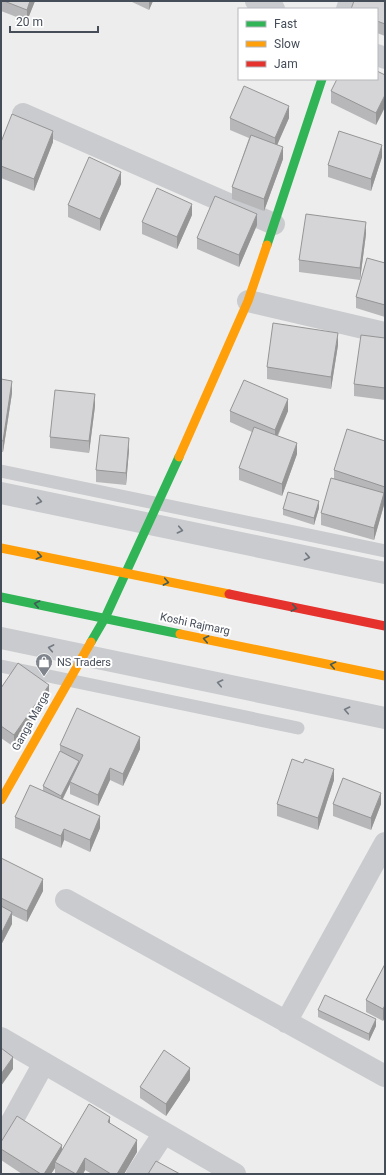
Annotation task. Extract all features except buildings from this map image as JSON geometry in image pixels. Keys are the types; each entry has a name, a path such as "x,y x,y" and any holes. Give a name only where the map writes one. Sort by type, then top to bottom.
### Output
{"street":[{"path":"256,1 272,8"},
{"name":"Ganga Marga","path":"1,800 68,680 85,655 127,574 248,301 322,80"},
{"path":"23,114 274,224"},
{"path":"248,301 385,333"},
{"path":"1,493 153,514 385,573"},
{"path":"1,548 385,626"},
{"name":"Koshi Rajmarg","path":"1,597 385,676"},
{"path":"1,638 385,718"},
{"path":"286,1022 385,843"},
{"path":"66,900 385,1076"},
{"path":"1,1038 235,1174"},
{"path":"1,1141 44,1063"},
{"path":"137,1174 164,1133"}],"lane":[{"path":"1,471 153,514 385,551"},
{"path":"1,666 298,728"}],"traffic: fast":[{"path":"267,245 322,80"},
{"path":"91,642 105,618 179,457"},
{"path":"1,597 180,634"}],"traffic: slow":[{"path":"179,457 248,301 267,245"},
{"path":"1,548 229,594"},
{"path":"180,634 385,676"},
{"path":"1,800 91,642"}],"traffic: jam":[{"path":"229,594 385,626"}],"place":[{"name":"NS Traders","path":"44,677"}]}
